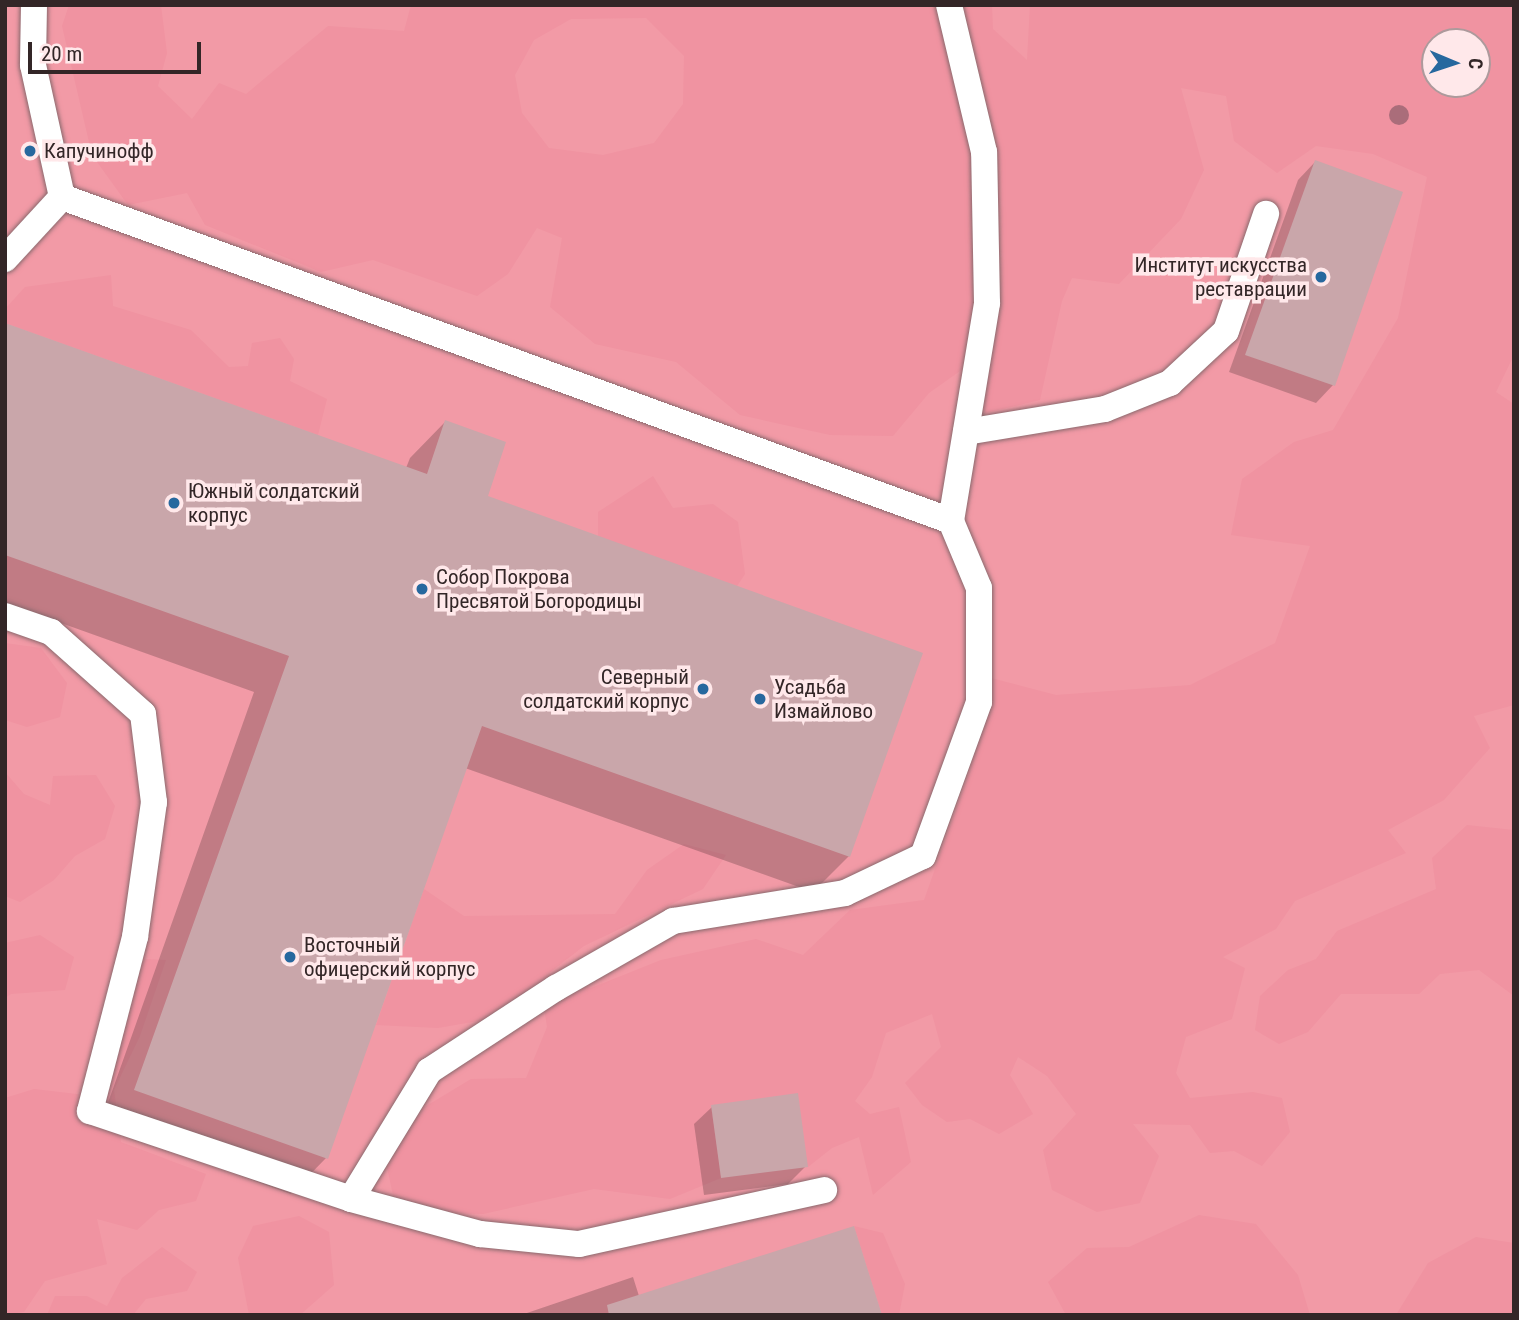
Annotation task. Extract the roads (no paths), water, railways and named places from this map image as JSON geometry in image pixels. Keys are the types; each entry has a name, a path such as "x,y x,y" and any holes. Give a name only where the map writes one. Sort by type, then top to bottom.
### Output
{"lane":[{"path":"34,5 33,65 62,197"},
{"path":"351,1199 429,1071 556,988 673,921 845,893 923,856 979,702 979,588 951,521 987,303 984,152 949,5"},
{"path":"5,259 62,197"},
{"path":"62,197 951,521"},
{"path":"966,432 1105,409 1170,383 1226,331 1266,215"},
{"path":"5,616 51,632 143,714 154,802 135,937 90,1111 351,1199 480,1234 579,1244 824,1190"}],"place":[{"name":"Капучинофф","path":"30,151"},
{"name":"Институт искусства реставрации","path":"1321,277"},
{"name":"Южный солдатский корпус","path":"174,503"},
{"name":"Собор Покрова Пресвятой Богородицы","path":"422,589"},
{"name":"Северный солдатский корпус","path":"703,689"},
{"name":"Усадьба Измайлово","path":"760,699"},
{"name":"Восточный офицерский корпус","path":"290,957"}]}
